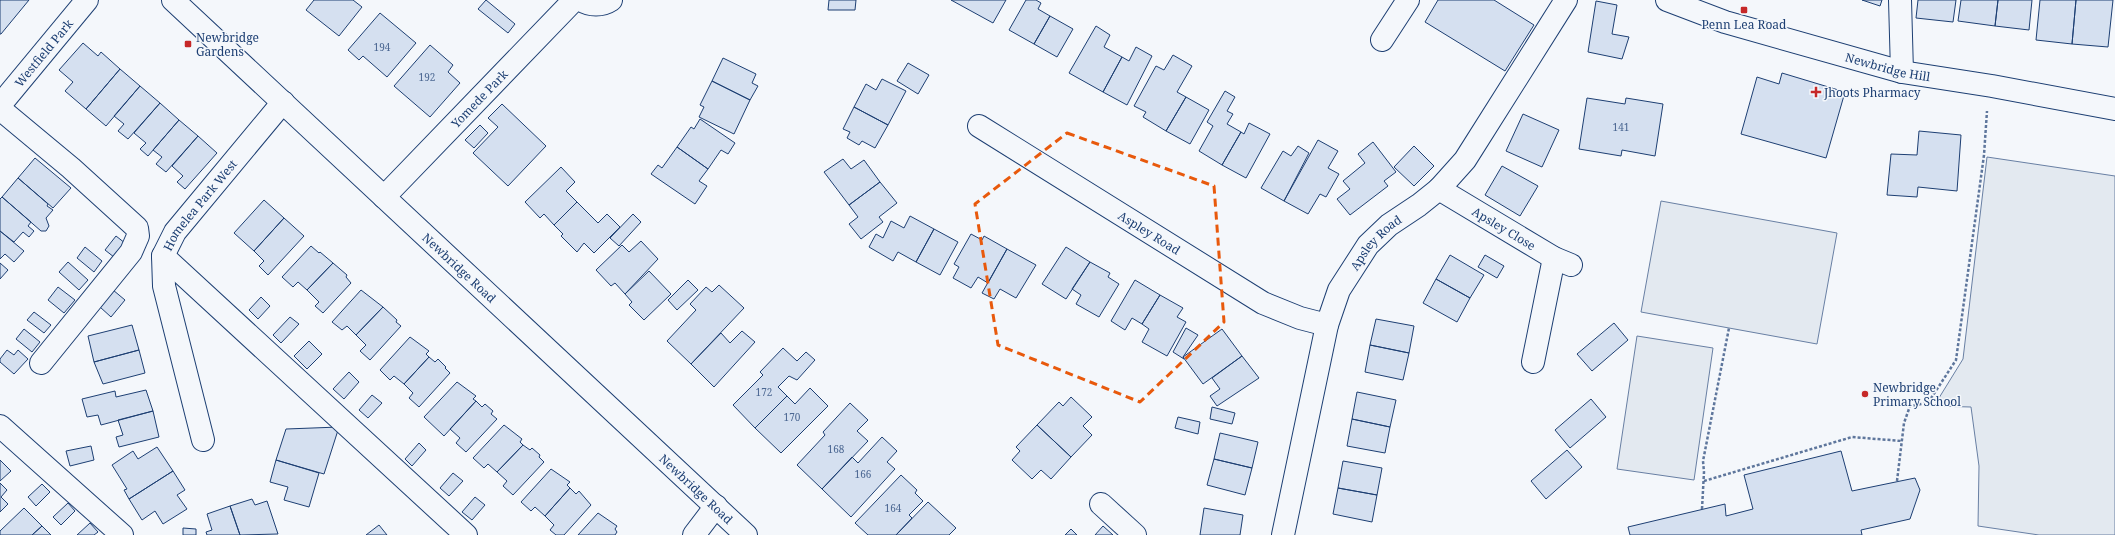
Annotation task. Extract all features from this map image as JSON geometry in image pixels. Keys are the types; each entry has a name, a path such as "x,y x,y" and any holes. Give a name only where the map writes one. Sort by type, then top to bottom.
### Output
{"street":[{"name":"Westfield Park","path":"0,106 87,0"},
{"name":"Newbridge Road","path":"173,0 746,535"},
{"name":"Yomede Park","path":"384,197 574,0"},
{"path":"581,0 594,4 607,3 611,0"},
{"path":"1382,40 1408,0"},
{"name":"Apsley Road","path":"1283,535 1328,325 1339,290 1368,245 1389,225 1419,205 1439,189 1465,160 1566,0"},
{"name":"Newbridge Hill","path":"1667,0 1725,22 1902,72 1992,86 2115,109"},
{"path":"1900,0 1902,72"},
{"name":"Homelea Park West","path":"203,440 164,286 163,256 175,232 283,102"},
{"path":"0,109 71,168 137,228 138,236 131,252 41,363"},
{"name":"Aspley Road","path":"978,126 1263,303 1300,318 1328,325"},
{"name":"Apsley Close","path":"1439,189 1562,261 1533,362"},
{"path":"163,256 466,535"},
{"path":"0,426 122,535"},
{"path":"1101,504 1135,535"},
{"path":"694,535 716,506"}],"path":[{"path":"1897,481 1904,423 1910,406 1928,403 1956,360 1984,155 1986,114"},
{"path":"1702,509 1704,481 1703,461 1729,328"},
{"path":"1704,481 1852,437 1902,441"}],"highlighted area":[{"path":"1067,133 1214,186 1224,322 1140,402 998,345 975,204"}],"shaded area":[{"path":"1987,157 2115,176 2115,535 2039,535 1978,526 1979,466 1971,407 1934,406 1963,359"},
{"path":"1661,201 1837,233 1817,344 1641,312"},
{"path":"1637,336 1713,348 1694,480 1617,469"}],"building":[{"path":"0,0 29,0 1,34 0,34"},
{"path":"314,0 353,0 362,7 339,36 306,10"},
{"path":"486,0 515,24 508,33 478,9"},
{"path":"829,0 856,0 855,10 828,10"},
{"path":"951,0 1006,0 993,23"},
{"path":"1026,0 1036,0 1041,3 1038,9 1050,16 1034,44 1009,30"},
{"path":"1438,0 1494,0 1534,25 1505,71 1425,22"},
{"path":"1862,0 1882,0 1880,6"},
{"path":"1918,0 1956,0 1953,22 1916,18"},
{"path":"1961,0 1998,0 1995,26 1958,21"},
{"path":"1998,0 2032,0 2029,30 1995,26"},
{"path":"2040,0 2076,0 2072,44 2036,40"},
{"path":"2076,0 2113,0 2108,47 2072,44"},
{"path":"1596,1 1617,5 1612,34 1629,37 1622,59 1588,52"},
{"path":"380,13 416,43 387,77 363,56 359,60 348,50"},
{"path":"1050,16 1073,29 1057,57 1034,44"},
{"path":"1096,26 1110,35 1104,47 1122,57 1103,92 1069,73"},
{"path":"83,43 98,56 101,52 120,69 86,109 65,91 73,82 59,70"},
{"path":"430,45 453,65 448,72 460,83 430,117 394,86"},
{"path":"1136,47 1152,56 1127,105 1103,92 1122,57 1129,61"},
{"path":"1173,55 1192,66 1177,92 1186,97 1166,131 1143,117 1146,112 1134,106 1156,66 1164,70"},
{"path":"723,58 756,74 752,83 758,86 750,100 712,81"},
{"path":"908,63 929,75 918,94 897,81"},
{"path":"120,69 140,86 106,126 86,109"},
{"path":"1782,73 1845,92 1826,158 1741,134 1757,77 1779,84"},
{"path":"882,79 906,91 888,125 854,107 866,84 876,90"},
{"path":"712,81 750,100 734,134 699,117 704,107 700,105"},
{"path":"140,86 160,103 128,139 118,131 124,124 114,116"},
{"path":"1225,91 1235,97 1227,111 1233,114 1227,124 1241,132 1222,165 1199,151 1213,126 1207,122"},
{"path":"1186,97 1209,110 1190,144 1166,131"},
{"path":"1587,98 1625,104 1626,98 1663,104 1655,156 1622,150 1621,156 1579,149"},
{"path":"160,103 179,120 148,156 140,149 146,143 134,133"},
{"path":"502,104 546,146 508,186 473,153 498,127 488,118"},
{"path":"854,107 888,125 875,148 862,141 859,145 847,138 850,132 843,129"},
{"path":"1523,114 1559,130 1542,167 1506,151"},
{"path":"700,119 735,143 728,154 721,150 708,169 677,147 691,127 694,129"},
{"path":"179,120 198,136 166,172 156,164 162,157 153,150"},
{"path":"1249,123 1270,134 1246,178 1222,165 1241,132 1244,134"},
{"path":"480,125 488,133 474,148 465,140"},
{"path":"1919,131 1961,135 1957,191 1918,187 1917,197 1887,195 1891,154 1917,155"},
{"path":"198,136 217,153 185,189 177,182 183,176 172,166"},
{"path":"1318,140 1338,151 1328,168 1339,174 1326,197 1320,194 1308,214 1284,201"},
{"path":"1373,142 1396,172 1384,181 1388,186 1350,215 1337,199 1350,189 1343,181 1365,163 1358,154"},
{"path":"1298,146 1309,153 1284,201 1261,188 1283,151 1291,156"},
{"path":"1414,146 1434,166 1414,186 1394,167"},
{"path":"677,147 708,169 699,181 707,186 695,204 651,174 658,165 662,168"},
{"path":"35,158 71,188 53,208 18,178"},
{"path":"843,159 851,169 864,160 880,182 849,205 824,172"},
{"path":"1502,166 1538,186 1520,216 1485,195"},
{"path":"561,167 575,182 566,191 577,202 554,225 544,214 540,218 525,202"},
{"path":"18,178 53,210 46,218 49,226 46,231 41,231 2,197"},
{"path":"880,182 897,203 879,217 883,222 861,239 849,224 858,217 849,205"},
{"path":"2,197 31,222 28,226 34,231 29,237 23,232 14,242 0,231 0,199"},
{"path":"264,200 284,218 254,251 234,233"},
{"path":"577,202 598,223 607,214 620,227 594,253 584,243 577,252 561,236 563,234 554,225"},
{"path":"633,214 641,222 619,246 610,238"},
{"path":"910,216 934,229 916,262 898,252 893,261 869,247 876,234 883,238 891,221 904,228"},
{"path":"284,218 304,236 268,275 259,266 264,261 254,251"},
{"path":"934,229 958,242 940,275 916,262"},
{"path":"0,231 24,251 14,262 5,254 0,259"},
{"path":"971,234 982,240 984,236 1007,249 988,283 978,277 971,288 953,278 959,267 954,264"},
{"path":"116,236 130,247 119,261 105,250"},
{"path":"641,241 658,259 625,294 615,283 611,286 596,270 622,245 629,252"},
{"path":"311,246 333,263 307,290 298,282 293,287 282,277"},
{"path":"85,247 102,261 94,272 77,258"},
{"path":"1066,247 1090,262 1066,299 1042,284"},
{"path":"1007,249 1036,265 1016,298 1000,289 994,299 982,293"},
{"path":"1450,255 1484,275 1470,298 1436,279"},
{"path":"1485,255 1504,266 1497,278 1478,267"},
{"path":"68,262 88,280 79,290 59,272"},
{"path":"1090,262 1110,273 1108,277 1119,284 1099,317 1076,304 1081,295 1072,289"},
{"path":"0,263 8,270 0,279"},
{"path":"333,263 347,275 346,277 351,283 323,313 315,306 319,302 307,290"},
{"path":"649,271 671,294 644,320 629,305 632,302 625,294"},
{"path":"1436,279 1470,298 1457,322 1423,303"},
{"path":"688,280 698,290 677,310 668,300"},
{"path":"1135,280 1160,295 1142,324 1132,318 1125,330 1111,321"},
{"path":"719,285 744,308 691,364 667,341 696,310 690,304 706,287 712,292"},
{"path":"58,287 75,300 64,313 48,300"},
{"path":"113,290 125,300 111,317 100,307"},
{"path":"361,290 383,307 356,335 347,326 342,330 332,322"},
{"path":"1160,295 1183,308 1177,317 1186,322 1167,356 1142,342 1149,329 1142,324"},
{"path":"261,297 270,306 258,319 249,310"},
{"path":"383,307 397,320 396,322 401,326 370,360 360,351 366,345 356,335"},
{"path":"34,312 51,325 44,333 27,320"},
{"path":"290,317 299,324 281,343 273,335"},
{"path":"1376,319 1414,326 1409,353 1370,345"},
{"path":"1614,323 1628,340 1592,371 1577,354"},
{"path":"132,325 139,350 94,362 88,336"},
{"path":"1186,328 1198,335 1183,357 1184,359 1173,352"},
{"path":"24,329 40,342 32,352 16,339"},
{"path":"1222,329 1242,356 1203,384 1183,357"},
{"path":"742,331 755,342 714,387 691,364 721,333 730,343"},
{"path":"410,337 429,351 426,354 429,357 404,384 394,376 390,380 380,370"},
{"path":"309,341 322,354 307,369 294,356"},
{"path":"1370,345 1409,353 1403,380 1365,372"},
{"path":"783,348 797,361 806,352 815,360 797,380 789,376 778,387 787,396 755,428 733,405 763,375 760,372"},
{"path":"7,350 14,355 18,350 28,359 14,374 0,362 0,359"},
{"path":"139,350 145,373 103,384 94,362"},
{"path":"1242,356 1259,378 1217,406 1210,396 1220,389 1212,378"},
{"path":"429,357 435,362 438,359 450,373 419,407 409,398 413,393 404,384"},
{"path":"349,372 359,382 344,399 333,389"},
{"path":"457,382 476,396 473,399 476,401 444,436 424,417"},
{"path":"810,388 828,406 781,453 755,428 787,396 795,404"},
{"path":"146,390 153,411 101,425 98,415 87,417 82,399 115,391 116,397"},
{"path":"1357,392 1396,400 1390,427 1352,419"},
{"path":"372,395 382,403 368,418 359,410"},
{"path":"1071,397 1092,417 1083,426 1092,435 1071,457 1037,425 1059,402 1063,406"},
{"path":"1591,399 1606,417 1570,448 1555,430"},
{"path":"476,401 482,407 485,404 493,411 491,414 497,419 466,452 456,443 460,438 450,429"},
{"path":"850,403 868,420 857,431 868,441 822,489 797,465 825,435 823,432"},
{"path":"1212,407 1235,413 1232,424 1210,419"},
{"path":"153,411 159,437 119,447 116,437 123,435 118,420"},
{"path":"1178,417 1200,422 1198,434 1175,428"},
{"path":"1352,419 1390,427 1385,453 1347,446"},
{"path":"504,425 522,439 520,442 523,445 497,472 488,464 484,468 473,458"},
{"path":"1037,425 1071,457 1051,479 1041,470 1032,479 1012,460 1020,451 1016,447"},
{"path":"339,427 324,474 276,460 286,429"},
{"path":"1220,433 1258,442 1252,468 1214,459"},
{"path":"882,437 897,451 887,462 895,469 851,517 822,489 852,457 858,463"},
{"path":"419,443 426,450 412,466 405,459"},
{"path":"523,445 530,450 532,448 540,455 539,457 544,462 513,495 503,486 507,481 497,472"},
{"path":"91,446 94,460 70,466 66,451"},
{"path":"157,447 173,471 129,499 124,490 127,489 112,465 133,451 138,459"},
{"path":"1567,450 1582,467 1546,499 1531,481"},
{"path":"1841,451 1852,491 1915,478 1920,490 1910,519 1861,530 1862,535 1630,535 1628,527 1725,504 1726,516 1753,509 1744,475"},
{"path":"1214,459 1252,468 1245,495 1207,485"},
{"path":"0,460 11,471 0,481"},
{"path":"276,460 319,473 309,507 284,500 288,487 270,482"},
{"path":"1343,461 1382,468 1377,495 1338,488"},
{"path":"551,469 570,482 567,485 570,488 545,516 535,507 531,511 521,502"},
{"path":"173,471 185,490 177,495 187,509 163,524 155,511 142,520 129,499"},
{"path":"453,473 463,481 449,496 440,488"},
{"path":"901,475 917,490 915,493 923,501 909,515 912,518 896,535 868,535 855,523"},
{"path":"0,483 7,490 1,497 8,504 0,512"},
{"path":"42,484 50,492 36,506 28,497"},
{"path":"570,488 576,494 579,491 591,505 564,535 556,535 550,530 554,525 545,516"},
{"path":"1338,488 1377,495 1372,522 1333,514"},
{"path":"475,497 485,505 472,520 462,512"},
{"path":"252,499 255,505 267,501 278,534 240,535 230,506"},
{"path":"928,502 956,528 949,535 896,535"},
{"path":"68,503 75,511 61,525 53,517"},
{"path":"230,506 240,535 207,535 206,532 212,530 207,514"},
{"path":"24,508 42,526 32,535 0,535 0,531"},
{"path":"1204,508 1243,515 1240,535 1200,535"},
{"path":"598,513 617,526 615,529 617,532 615,535 578,535"},
{"path":"90,523 98,532 94,535 77,535"},
{"path":"379,525 387,535 366,535"},
{"path":"42,526 51,535 32,535"},
{"path":"1103,526 1113,535 1095,535"},
{"path":"183,528 196,529 196,535 183,535"},
{"path":"1071,529 1077,535 1065,535"}],"place":[{"name":"Penn Lea Road","path":"1744,10"},
{"name":"Newbridge Gardens","path":"188,44"},
{"name":"Jhoots Pharmacy","path":"1816,92"},
{"name":"Newbridge Primary School","path":"1865,394"}]}
